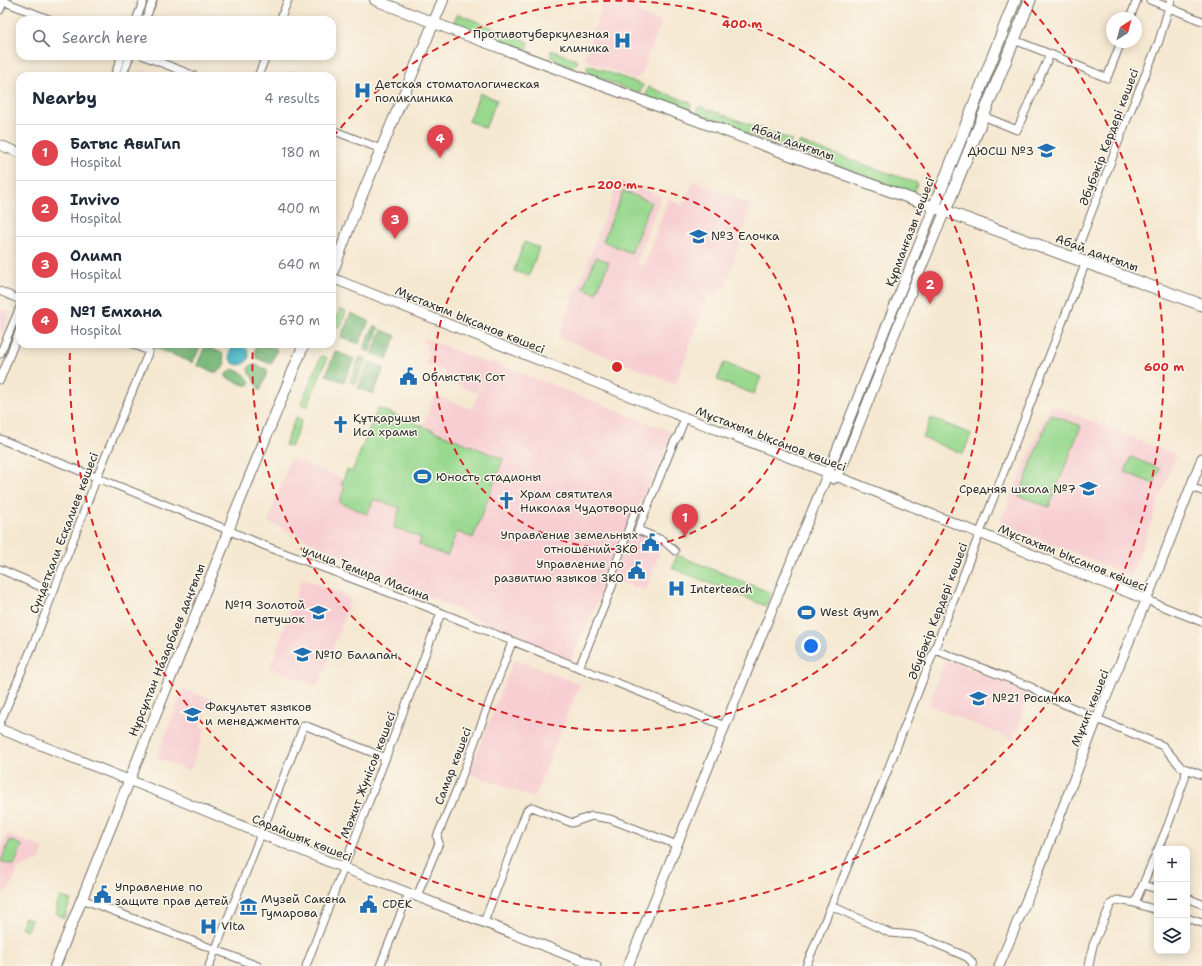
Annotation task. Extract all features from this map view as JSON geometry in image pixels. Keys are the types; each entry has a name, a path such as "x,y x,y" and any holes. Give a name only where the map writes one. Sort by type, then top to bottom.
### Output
{"main road":[{"name":"Абай даңғылы","path":"376,0 433,23 790,155 1202,305"},
{"path":"336,263 353,217 443,0"},
{"name":"Құрманғазы көшесі","path":"934,207 1015,0"},
{"name":"Құрманғазы көшесі","path":"945,211 1030,0"},
{"path":"1002,34 1014,40"},
{"name":"Нұрсұлтан Назарбаев даңғылы","path":"55,966 302,348"}],"street":[{"path":"138,16 144,0"},
{"path":"147,16 153,0"},
{"path":"282,16 288,0"},
{"path":"1132,12 1137,0"},
{"path":"1150,0 1202,21"},
{"name":"Әбубәкір Кердері көшесі","path":"1074,258 1159,40 1171,0"},
{"path":"0,10 3,1 41,16"},
{"path":"1014,40 1107,78 1119,48"},
{"path":"983,116 1017,130 1050,54"},
{"path":"116,72 120,60"},
{"path":"124,72 128,60"},
{"path":"154,60 185,72"},
{"path":"260,72 264,60"},
{"path":"336,132 381,149"},
{"path":"0,145 16,151"},
{"name":"Құрманғазы көшесі","path":"628,966 934,207"},
{"path":"823,485 837,477 945,211"},
{"name":"Әбубәкір Кердері көшесі","path":"806,966 885,776 1086,262"},
{"name":"Мұстахым Ықсанов көшесі","path":"336,280 1202,622"},
{"path":"0,291 16,298"},
{"path":"0,354 16,316"},
{"path":"0,380 16,339"},
{"name":"Сүндетқали Есқалиев көшесі","path":"0,722 37,635 97,477 149,351 142,348"},
{"path":"674,551 664,541 638,530 685,418"},
{"name":"улица Темира Масина","path":"0,438 268,547 441,613 725,726"},
{"name":"Мұхит көшесі","path":"999,966 1037,875 1097,719 1147,600 1202,458"},
{"path":"1190,486 1202,491"},
{"path":"579,668 613,584 610,578 635,510"},
{"path":"0,569 53,592"},
{"name":"Мәжит Жүнісов көшесі","path":"306,966 441,613"},
{"name":"Самар көшесі","path":"380,966 439,843 437,838 439,832 459,784 512,642"},
{"path":"935,650 1031,688 1041,695 1163,746 1181,767 1202,775"},
{"path":"209,966 304,725 386,758"},
{"name":"Сарайшық көшесі","path":"0,729 130,780 344,868 596,966"},
{"path":"1159,846 1185,778 1186,769"},
{"path":"484,922 527,810 532,807 572,823 592,816 610,819 677,845"},
{"path":"1135,903 1154,858"},
{"path":"1143,885 1154,888"},
{"path":"82,899 258,966"},
{"path":"1190,899 1202,904"},
{"path":"1089,966 1093,945 1111,904 1117,900 1135,903 1154,909"},
{"path":"832,906 890,932 913,935 942,946 970,959 973,966"},
{"path":"1190,919 1202,923"}],"shaded area":[{"name":"Противотуберкулезная клиника","path":"604,0 631,0 639,4 637,12 661,23 641,75 634,79 584,59"},
{"path":"693,180 751,205 725,288 720,287 715,294 709,292 676,384 558,337 619,181 661,196 636,264 644,267 668,199 683,205"},
{"path":"0,308 11,313 0,336"},
{"path":"424,338 489,364 491,361 674,433 629,527 663,542 646,591 608,578 570,662 268,522 290,458 349,481 378,408 423,426 435,395 472,409 487,371 476,393 443,379 445,371 425,364 429,352 425,350 427,345 422,343"},
{"name":"Средняя школа №7","path":"1050,405 1176,455 1131,576 1000,523"},
{"path":"302,578 352,598 318,686 270,668"},
{"path":"514,659 580,684 534,798 469,773"},
{"name":"№21 Росинка","path":"946,659 1030,692 1014,740 928,705"},
{"path":"183,689 211,699 200,726 206,728 190,771 157,758"},
{"path":"7,834 44,848 40,860 18,869 10,888 0,895 0,852"}],"green space":[{"path":"1020,0 1025,0 1012,32 1008,31"},
{"path":"458,14 529,42 527,48 523,49 453,23"},
{"path":"1004,41 1008,43 952,183 948,181"},
{"path":"551,50 578,61 572,68 560,63 551,56"},
{"path":"588,65 643,85 640,93 590,74 587,70"},
{"path":"649,87 691,103 690,109 686,110 645,97"},
{"path":"480,93 497,100 485,128 469,121"},
{"path":"699,106 792,140 788,148 696,116"},
{"path":"799,142 917,183 914,194 797,151"},
{"path":"623,191 651,202 631,253 603,241"},
{"path":"524,242 539,248 529,276 514,271"},
{"path":"596,257 609,262 596,293 583,288"},
{"path":"340,309 346,312 340,328 336,326 336,318"},
{"path":"351,313 369,321 359,344 341,337"},
{"path":"374,326 379,328 369,352 363,349"},
{"path":"382,330 396,336 387,359 372,353"},
{"path":"156,348 199,348 193,363"},
{"path":"204,348 210,348 222,353 225,363 221,370 215,372 197,365"},
{"path":"255,349 277,349 271,364 256,358"},
{"path":"335,351 354,359 344,382 326,375"},
{"path":"321,356 327,358 307,407 301,404"},
{"path":"360,357 366,359 356,384 350,381"},
{"path":"369,362 384,368 373,394 358,388"},
{"path":"724,363 761,377 754,394 717,380"},
{"path":"253,364 268,370 260,391 248,370 248,368"},
{"path":"233,369 247,377 250,383 249,385 244,385 227,378 226,374"},
{"path":"378,408 503,459 473,538 457,532 447,556 419,545 421,538 394,527 400,508 374,499 367,514 339,502 345,487 341,485 347,470 352,472"},
{"path":"1050,414 1081,426 1049,507 1019,496"},
{"path":"296,417 302,420 291,447 285,445"},
{"path":"931,418 971,434 963,454 923,438"},
{"path":"1131,457 1160,469 1154,484 1125,472"},
{"path":"677,555 771,593 766,606 672,568"},
{"path":"10,840 22,845 14,866 1,861"},
{"path":"60,897 71,900 64,918 56,913 58,910 56,908"},
{"path":"25,917 31,920 27,931 21,928"}],"water":[{"path":"232,348 246,348 249,351 249,359 243,365 235,365 229,359 229,351"}],"place":[{"name":"Противотуберкулезная клиника","path":"622,41"},
{"name":"Детская стоматологическая поликлиника","path":"362,91"},
{"name":"ДЮСШ №3","path":"1047,151"},
{"name":"№1 Емхана","path":"440,158"},
{"name":"№3 Елочка","path":"698,236"},
{"name":"Олимп","path":"395,239"},
{"name":"Invivo","path":"930,304"},
{"name":"Облыстық Сот","path":"409,377"},
{"name":"Құтқарушы Иса храмы","path":"340,425"},
{"name":"Юность стадионы","path":"423,477"},
{"name":"Средняя школа №7","path":"1089,489"},
{"name":"Храм святителя Николая Чудотворца","path":"507,501"},
{"name":"Батыс АвиГип","path":"685,537"},
{"name":"Управление земельных отношений ЗКО","path":"651,542"},
{"name":"Управление по развитию языков ЗКО","path":"637,571"},
{"name":"Interteach","path":"677,589"},
{"name":"№19 Золотой петушок","path":"318,612"},
{"name":"West Gym","path":"807,612"},
{"name":"№10 Балапан","path":"302,655"},
{"name":"№21 Росинка","path":"979,698"},
{"name":"Факультет языков и менеджмента","path":"192,714"},
{"name":"Управление по защите прав детей","path":"102,894"},
{"name":"CDEK","path":"369,904"},
{"name":"Музей Сакена Гумарова","path":"248,906"},
{"name":"Vita","path":"208,926"}]}
